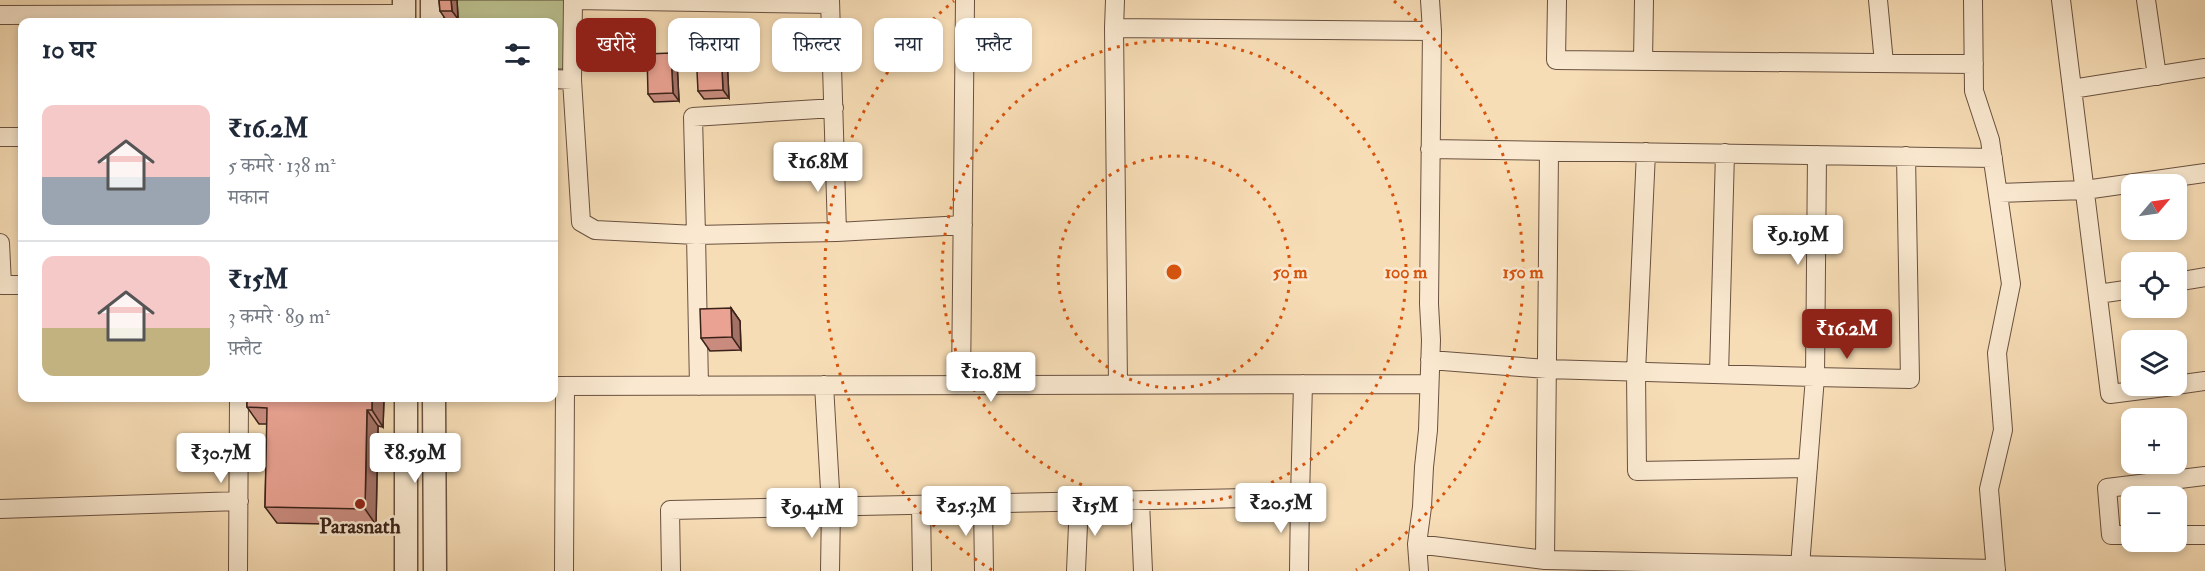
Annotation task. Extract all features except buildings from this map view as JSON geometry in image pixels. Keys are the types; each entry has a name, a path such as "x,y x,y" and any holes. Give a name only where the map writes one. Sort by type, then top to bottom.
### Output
{"street":[{"path":"432,0 432,18"},
{"path":"837,232 830,2 573,0 572,80 581,222 595,230 696,235 837,232 963,225"},
{"path":"961,385 964,0"},
{"path":"1115,0 1118,384"},
{"path":"1419,571 1417,544 1428,430 1430,360 1432,31 1430,0"},
{"path":"1557,0 1556,60 1974,64"},
{"path":"1643,61 1644,0"},
{"path":"1878,0 1884,63"},
{"path":"1417,544 1545,560 1750,568 1800,566 1996,570 1989,489 2003,430 1997,353 2011,284 1990,140 1974,91 1973,0"},
{"path":"2061,0 2110,394 2121,392"},
{"path":"2146,0 2157,76"},
{"path":"0,15 245,18 404,12"},
{"path":"1114,28 1432,31"},
{"path":"2072,89 2205,68"},
{"path":"558,80 572,80"},
{"path":"699,386 693,117 834,108"},
{"path":"0,137 18,137"},
{"path":"1430,149 1993,158"},
{"path":"1545,560 1549,151"},
{"path":"1646,152 1636,372 1637,471 1808,468"},
{"path":"1719,374 1725,153"},
{"path":"1800,566 1815,377 1817,155"},
{"path":"1430,360 1547,369 1910,379 1906,156"},
{"path":"1999,193 2085,190 2205,173"},
{"path":"0,243 2,285 18,285"},
{"path":"2187,280 2205,277"},
{"path":"2098,294 2121,291"},
{"path":"2187,383 2205,381"},
{"path":"1299,571 1303,384"},
{"path":"564,571 559,386 1429,384"},
{"path":"824,385 831,507 830,571"},
{"path":"238,571 239,402"},
{"path":"406,402 406,561 435,560 434,402"},
{"path":"2123,486 2205,476"},
{"path":"2121,486 2107,488 2111,535 2121,535"},
{"path":"671,571 670,510 1300,497"},
{"path":"0,509 238,501"},
{"path":"1140,501 1143,571"},
{"path":"1076,571 1079,502"},
{"path":"983,504 984,571"},
{"path":"921,505 922,571"},
{"path":"2187,535 2205,535"}],"green space":[{"path":"457,0 564,0 564,69 558,69 558,18 458,18"}],"place":[{"name":"Parasnath","path":"360,504"}]}
